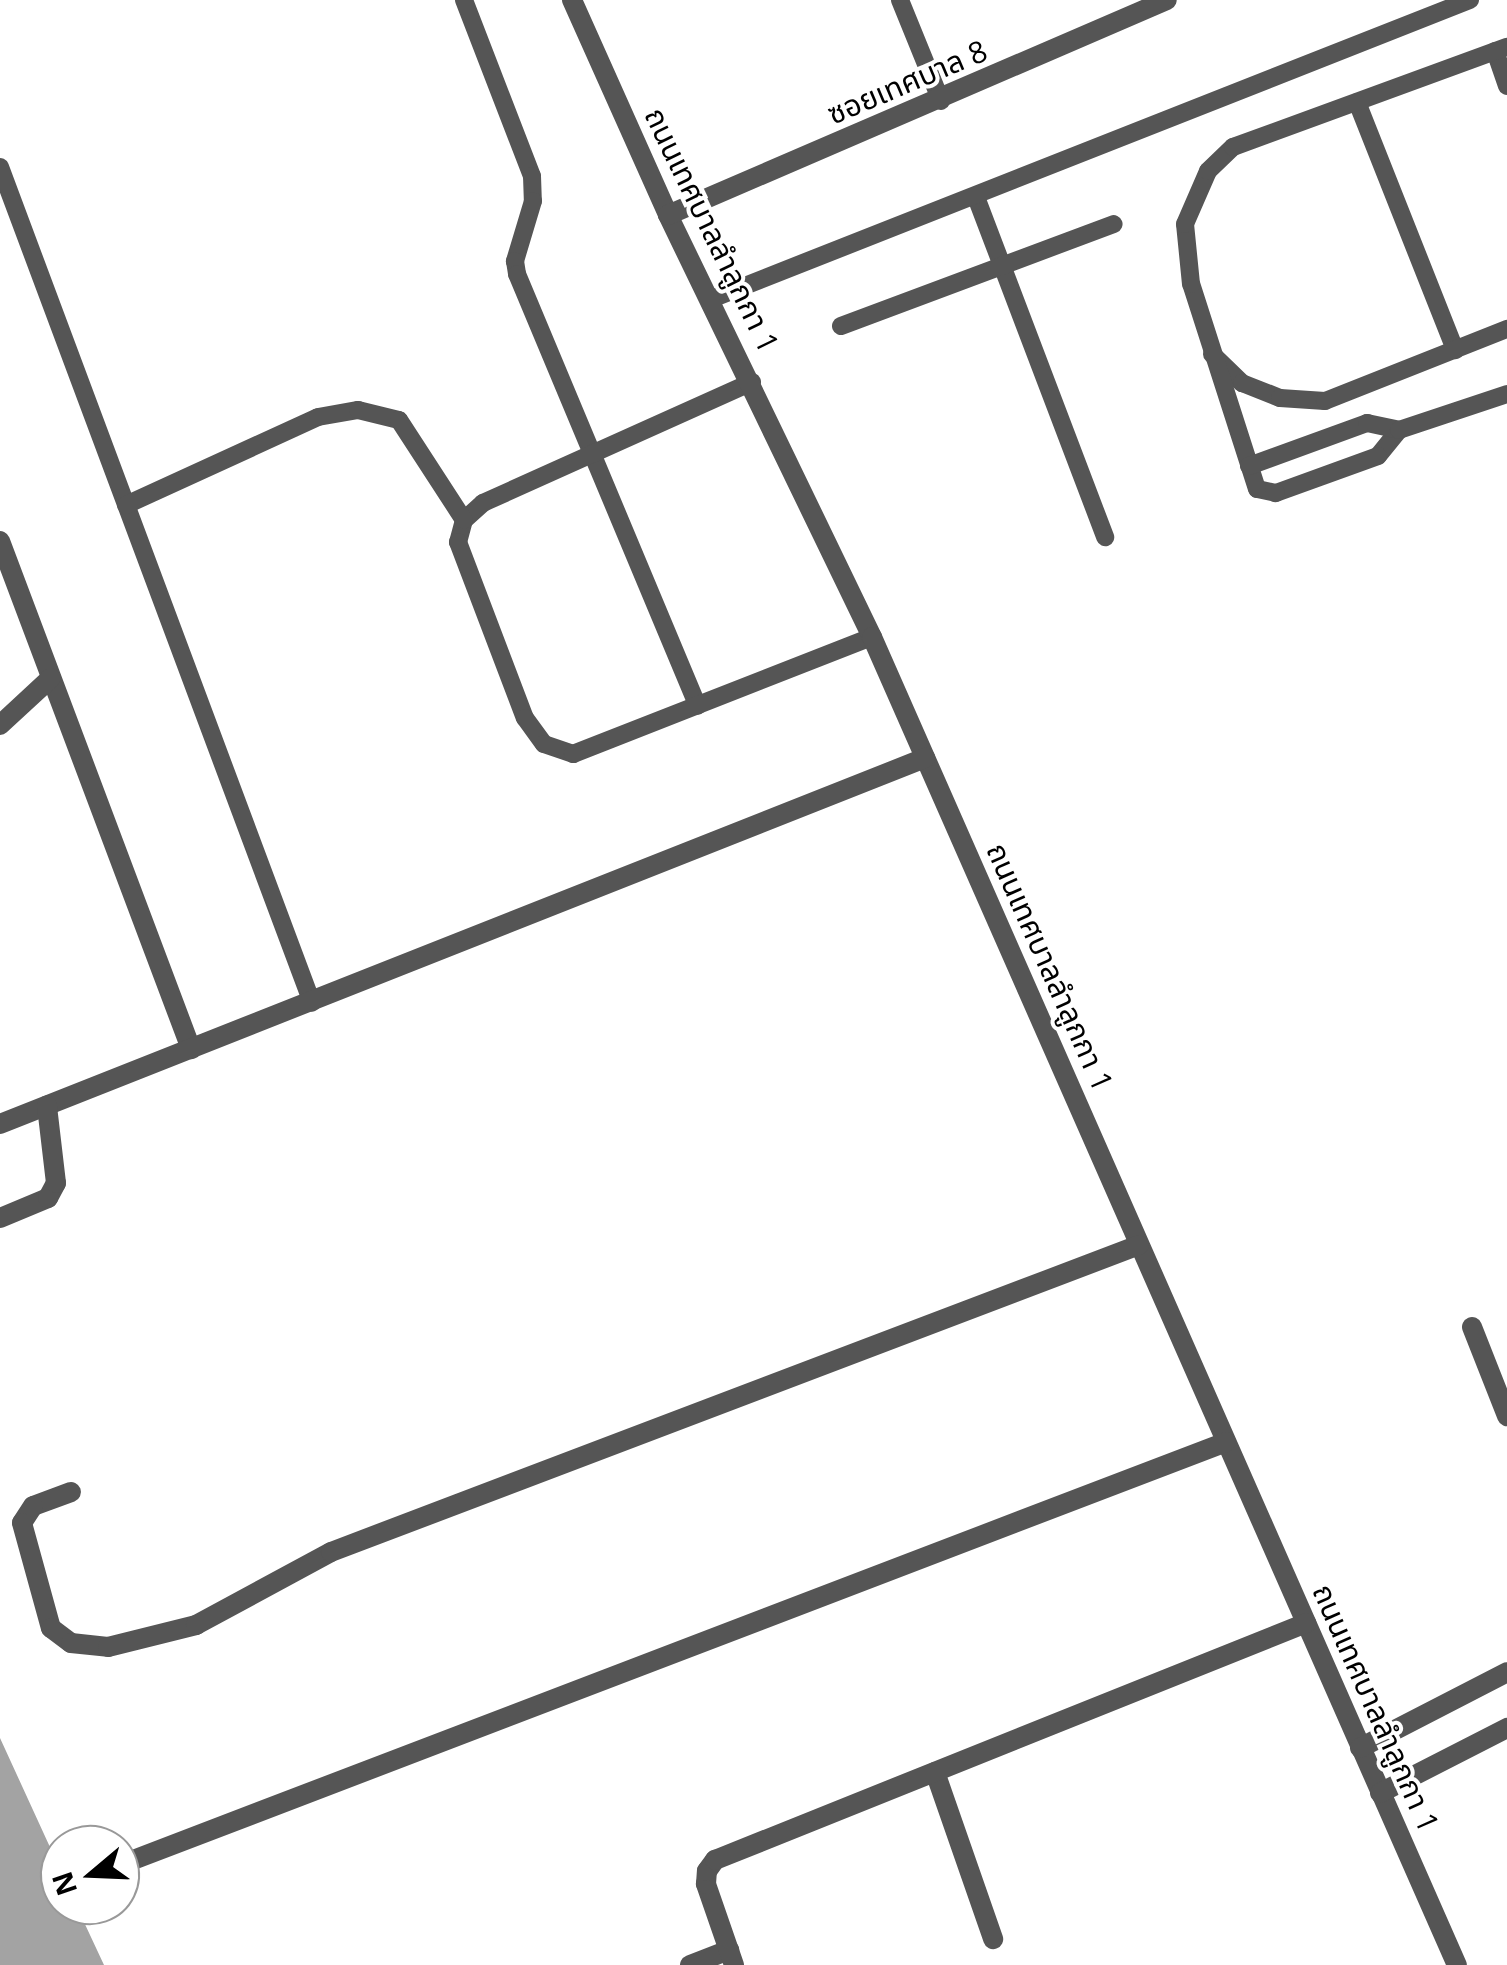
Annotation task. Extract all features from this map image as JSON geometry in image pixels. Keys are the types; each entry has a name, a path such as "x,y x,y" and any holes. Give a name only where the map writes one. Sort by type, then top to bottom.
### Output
{"street":[{"name":"ถนนเทศบาลลำลูกกา 1","path":"572,0 668,215 872,637 1457,1965"},
{"name":"ซอยเทศบาล 8","path":"668,215 1168,0"},
{"path":"0,541 8,584 50,678 190,1048"},
{"path":"0,725 50,678"},
{"path":"0,1124 926,758"},
{"path":"0,1218 48,1198 56,1182 47,1106"},
{"path":"71,1492 33,1506 22,1523 51,1628 71,1643 108,1647 196,1625 331,1552 1139,1245"},
{"path":"1472,1327 1507,1416"},
{"path":"140,1857 1226,1442"},
{"path":"690,1965 732,1958 706,1884 707,1871 716,1860 1306,1624"},
{"path":"1360,1748 1507,1672"},
{"path":"1380,1792 1507,1728"},
{"path":"935,1772 993,1939"}],"lane":[{"path":"464,0 532,176 533,200 515,260 518,274 698,706"},
{"path":"900,0 941,100"},
{"path":"709,300 1470,0"},
{"path":"1399,430 1378,456 1276,493 1257,488 1208,350 1190,284 1185,224 1208,171 1233,147 1501,49 1507,86"},
{"path":"1357,102 1455,350"},
{"path":"0,166 312,1002"},
{"path":"976,196 1105,537"},
{"path":"841,326 1001,263 1114,224"},
{"path":"1208,350 1242,383 1280,398 1325,401 1507,329"},
{"path":"752,382 484,503 464,520 458,542 526,718 544,744 574,754 872,637"},
{"path":"1249,466 1366,423 1399,430 1507,394"},
{"path":"126,505 318,417 358,410 400,420 464,520"}],"shaded area":[{"path":"0,1738 40,1825 40,1925 85,1925 104,1965 0,1965"}]}
